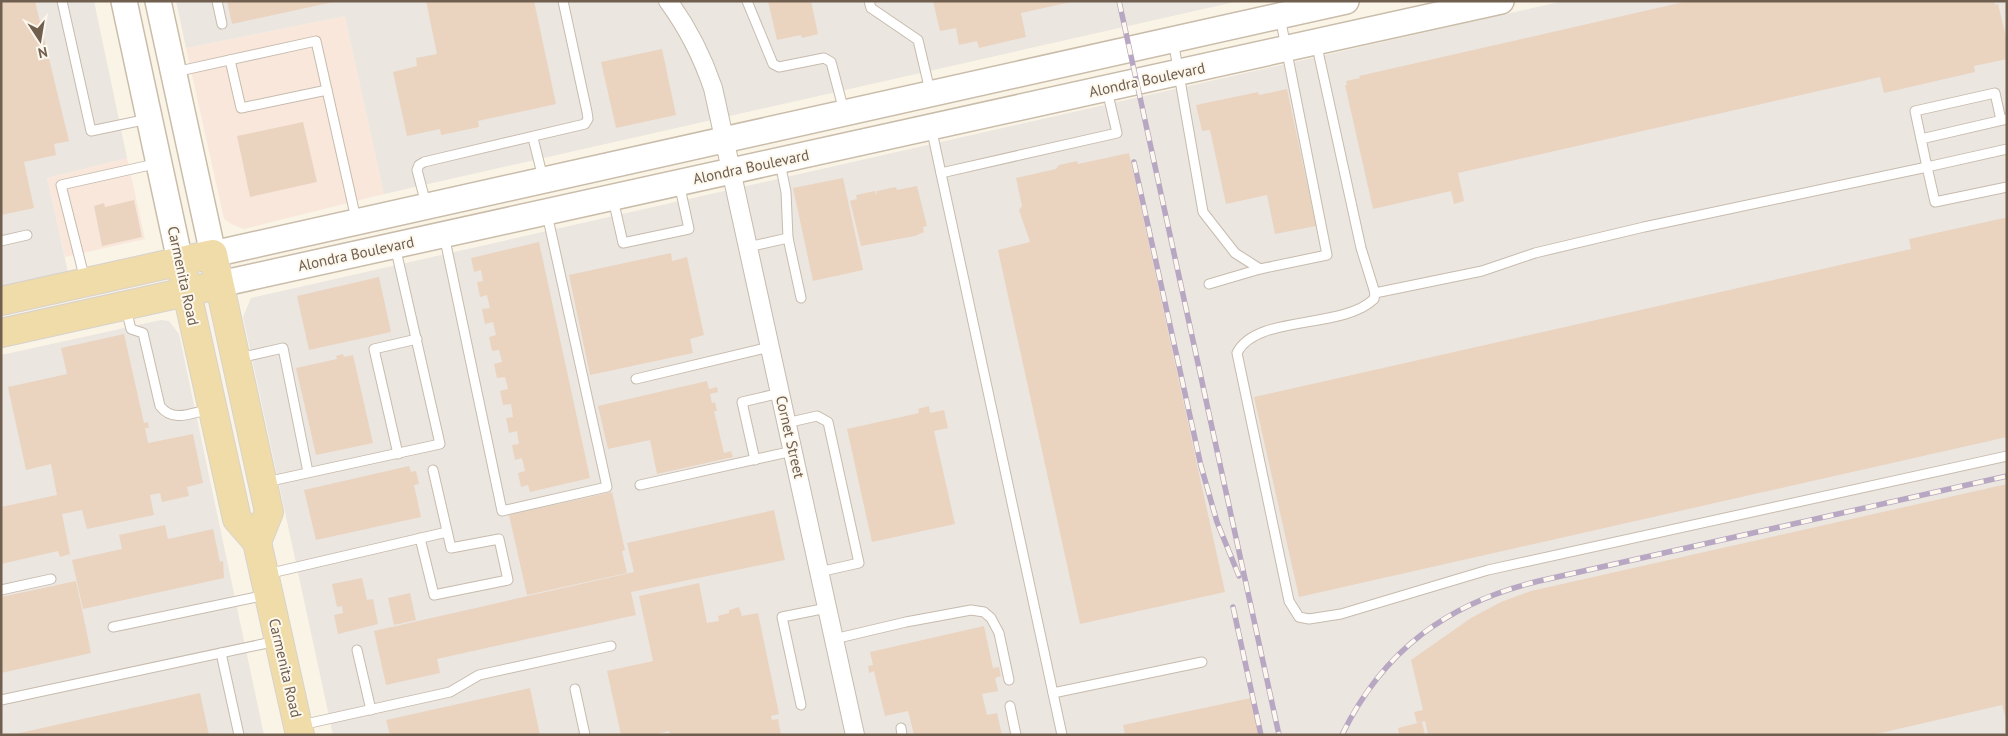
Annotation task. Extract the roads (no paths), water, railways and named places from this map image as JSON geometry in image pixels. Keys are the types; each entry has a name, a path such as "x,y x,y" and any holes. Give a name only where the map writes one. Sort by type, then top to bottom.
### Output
{"main road":[{"name":"Carmenita Road","path":"124,1 237,520 257,542 299,730"},
{"path":"158,1 269,512 257,542"},
{"name":"Alondra Boulevard","path":"1,301 1346,1"},
{"name":"Alondra Boulevard","path":"1,333 1501,1"},
{"path":"1311,9 1316,42"}],"street":[{"name":"Cornet Street","path":"668,1 683,21 703,59 713,88 855,735"}],"lane":[{"path":"62,1 91,131 149,118"},
{"path":"217,1 222,24"},
{"path":"426,206 417,170 419,165 424,162 581,127 588,119 563,1"},
{"path":"746,1 772,64 779,67 824,58 831,62 844,113"},
{"path":"869,1 871,8 918,40 931,94"},
{"path":"1209,284 1260,269 1327,255 1280,16"},
{"path":"1173,40 1177,73 1203,212 1235,253 1260,269"},
{"path":"174,72 316,41 357,222"},
{"path":"1316,42 1375,293 1374,299 1360,310 1278,327 1251,338 1241,346 1237,353 1289,601 1299,618 1309,619 1340,614 1488,570 2007,456"},
{"path":"230,60 241,108 327,90"},
{"path":"941,173 1118,133 1107,88"},
{"path":"1921,139 2004,120 1995,93 1915,111 1921,139 1928,167 1935,202 2007,187"},
{"path":"931,127 1062,735"},
{"path":"533,138 544,180"},
{"path":"1375,293 1482,271 1535,253 1644,227 2007,149"},
{"path":"780,160 786,192 788,238 801,298"},
{"path":"85,282 61,185 158,163"},
{"path":"613,197 623,243 689,229 679,183"},
{"path":"444,235 502,511 607,487 546,212"},
{"path":"1,241 28,235"},
{"path":"748,247 788,238"},
{"path":"263,482 440,444 395,245"},
{"path":"125,305 130,329 143,333 160,406 167,415 173,417 212,408"},
{"path":"398,454 374,350 417,339"},
{"path":"636,379 770,347"},
{"path":"236,358 283,348 308,472"},
{"path":"755,460 742,402 780,393"},
{"path":"786,423 817,416 828,422 859,562 819,572"},
{"path":"640,485 793,451"},
{"path":"420,538 434,595 508,580 499,539 451,548 433,470"},
{"path":"113,627 267,585 420,538 447,532"},
{"path":"1,590 51,579"},
{"path":"800,705 782,617 827,608"},
{"path":"834,639 906,622 971,610 984,612 992,618 999,633 1009,680"},
{"path":"1,700 279,641"},
{"path":"299,730 371,710 450,692 479,675 611,646"},
{"path":"357,650 371,710"},
{"path":"221,653 239,735"},
{"path":"1052,693 1202,662"},
{"path":"575,690 585,735"},
{"path":"1010,706 1016,735"}],"railway":[{"path":"1119,1 1279,735"},
{"path":"1134,162 1201,466 1217,522 1239,576"},
{"path":"1342,735 1377,678 1398,655 1422,634 1447,617 1476,602 1506,590 2007,476"},
{"path":"1233,607 1261,735"}]}
